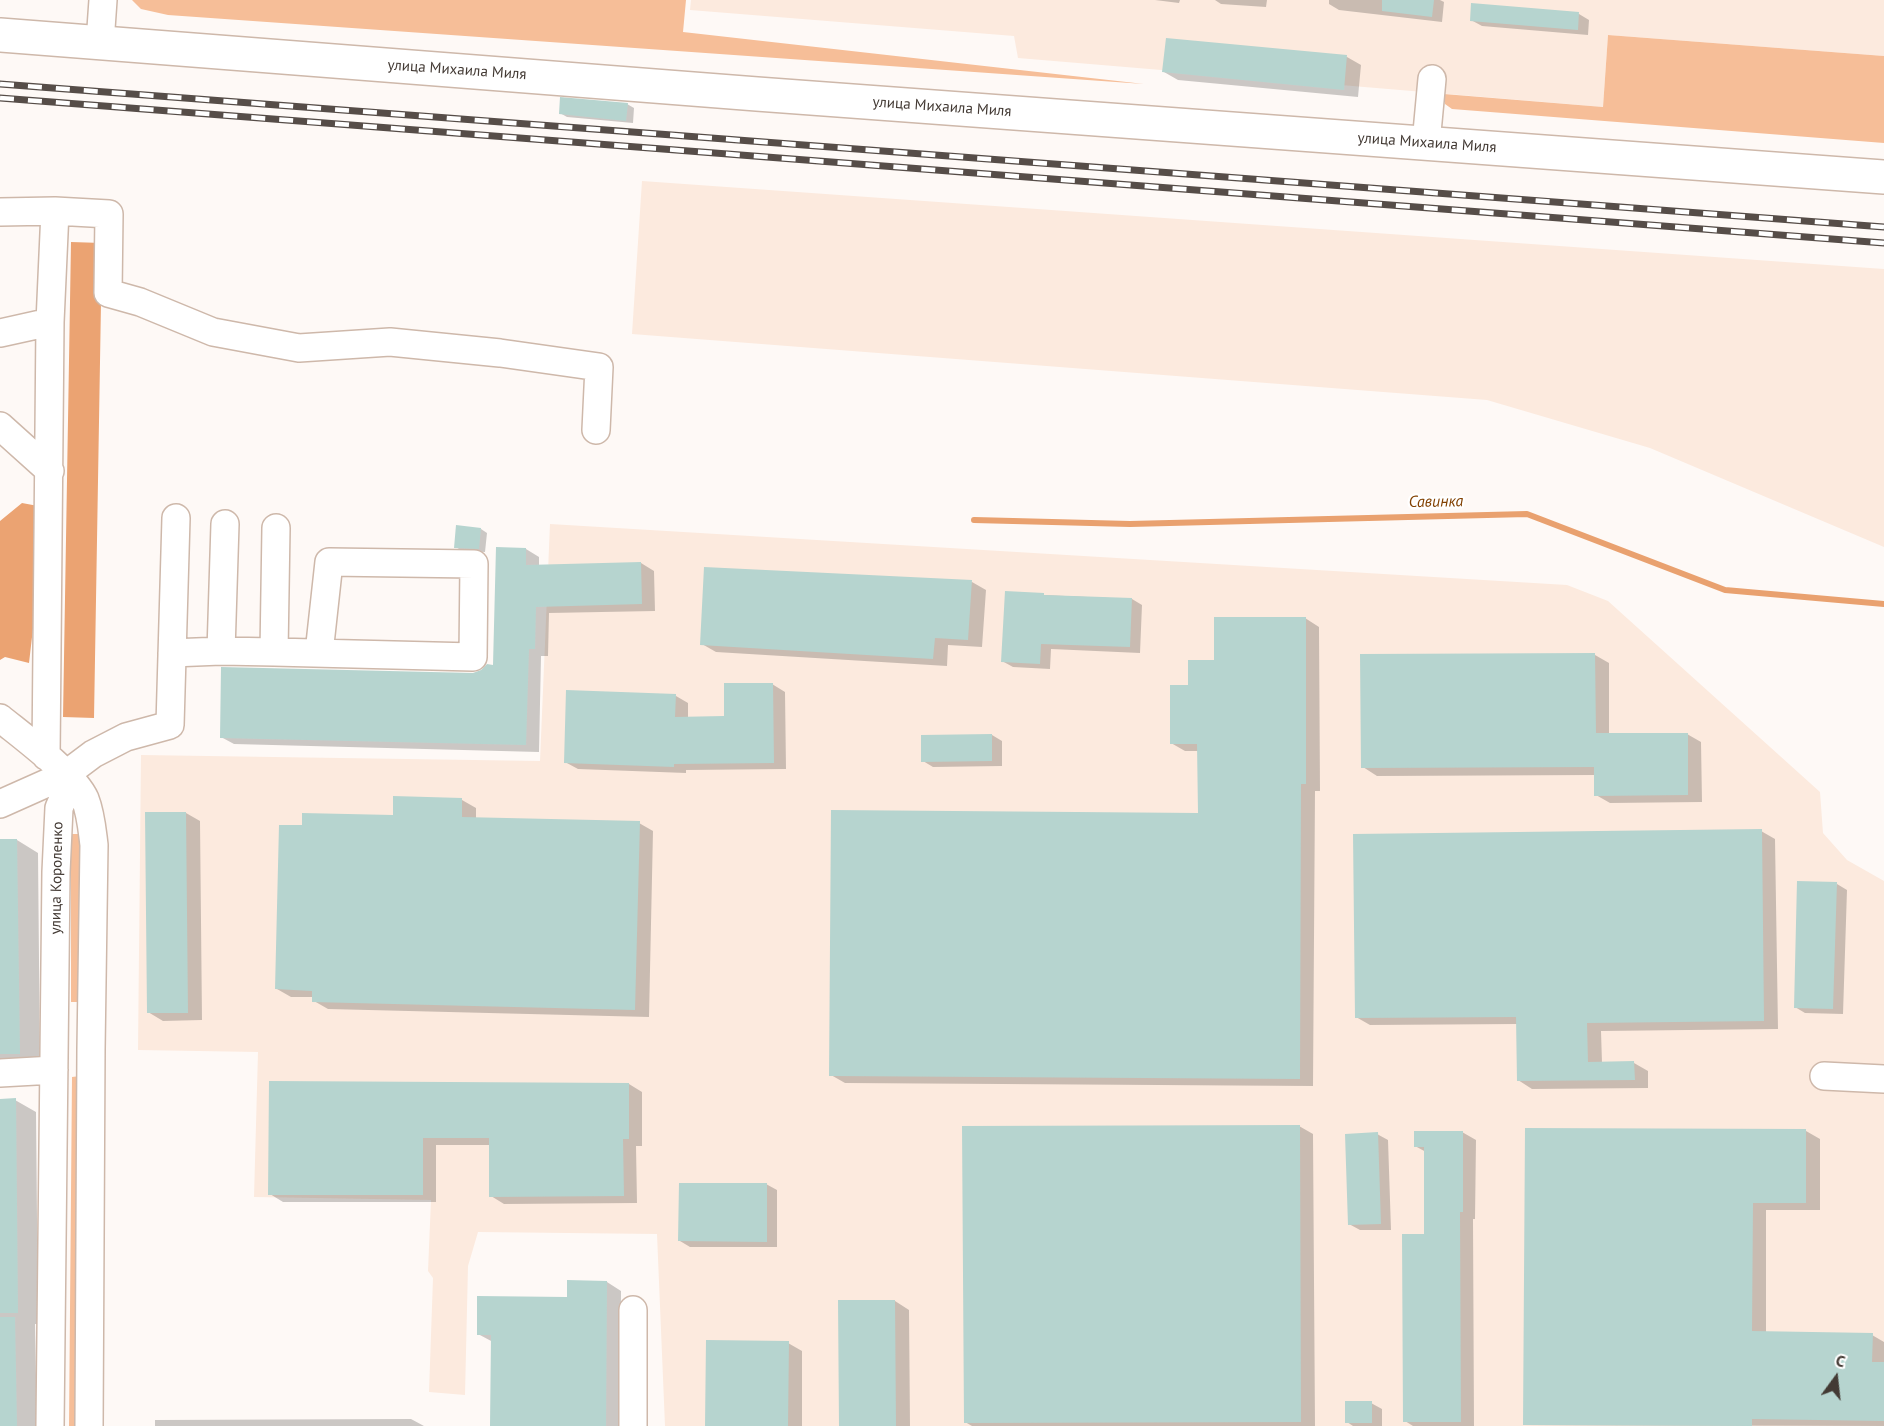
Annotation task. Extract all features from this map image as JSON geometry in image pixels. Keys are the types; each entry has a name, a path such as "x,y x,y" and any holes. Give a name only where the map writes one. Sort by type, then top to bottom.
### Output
{"main road":[{"name":"улица Михаила Миля","path":"0,35 1884,177"}],"street":[{"path":"100,42 103,0"},
{"path":"1426,143 1432,79"},
{"path":"46,756 50,322 55,211"},
{"path":"0,212 55,211 110,214 108,293 140,302 213,332 299,348 390,342 500,353 599,367 596,430"},
{"path":"0,333 50,322"},
{"path":"0,426 50,471"},
{"path":"0,804 65,775 93,754 126,737 170,725 176,518"},
{"path":"220,651 225,524"},
{"path":"274,652 276,528"},
{"path":"172,652 473,657 474,564 329,562 319,653"},
{"path":"0,718 65,775 84,796 91,816 94,845 89,1426"},
{"name":"улица Короленко","path":"50,1426 57,845 59,808 65,794 65,775"},
{"path":"0,1073 91,1049"},
{"path":"1824,1076 1884,1079"},
{"path":"633,1310 633,1426"}],"shaded area":[{"path":"132,0 686,0 683,32 1144,84 168,15 141,9"},
{"path":"691,0 1884,0 1884,56 1608,35 1603,107 1018,58 1014,36 690,10"},
{"path":"1608,35 1884,56 1884,143 1452,109 1445,104 1444,94 1603,107"},
{"path":"642,181 1884,269 1884,547 1650,448 1487,400 632,334"},
{"path":"71,242 102,243 94,718 63,717"},
{"path":"22,503 38,506 38,585 29,663 5,657 0,660 0,521"},
{"path":"550,524 1567,585 1608,601 1820,792 1823,833 1847,860 1884,881 1884,1426 665,1426 657,1234 478,1232 468,1266 465,1395 429,1392 433,1278 428,1271 431,1200 254,1197 258,1052 138,1050 141,755 540,761"},
{"path":"71,834 81,834 80,1002 71,1002"},
{"path":"80,1076 78,1426 69,1426 72,1077"}],"building":[{"path":"1382,0 1434,0 1432,17 1382,11"},
{"path":"1471,3 1579,12 1578,30 1470,21"},
{"path":"1166,38 1347,55 1344,90 1162,72"},
{"path":"560,97 628,103 626,121 559,114"},
{"path":"456,525 481,528 479,549 454,548"},
{"path":"496,547 526,548 526,565 641,562 642,604 536,607 535,649 529,649 526,745 220,738 221,667 473,673 481,670 487,664 493,665"},
{"path":"704,567 972,580 968,640 935,638 933,659 700,645"},
{"path":"1005,591 1044,593 1044,595 1132,598 1130,647 1041,644 1040,664 1001,662"},
{"path":"1214,617 1306,617 1306,784 1301,784 1300,1079 829,1076 831,810 1198,813 1197,744 1170,744 1170,685 1188,685 1188,660 1214,660"},
{"path":"1595,653 1596,733 1688,733 1688,795 1594,796 1594,767 1361,768 1360,654"},
{"path":"724,683 773,683 774,763 674,764 674,767 564,763 566,690 676,694 675,717 724,716"},
{"path":"992,734 992,761 921,762 921,735"},
{"path":"393,796 462,798 462,817 640,821 635,1010 312,1002 312,991 275,989 279,825 302,825 302,813 393,815"},
{"path":"145,812 186,812 188,1013 147,1013"},
{"path":"1762,829 1764,1021 1587,1023 1588,1062 1634,1061 1635,1080 1517,1081 1516,1017 1355,1018 1353,834"},
{"path":"0,839 17,839 20,1054 0,1054"},
{"path":"1797,881 1837,882 1833,1009 1794,1008"},
{"path":"269,1081 629,1083 629,1139 623,1139 624,1196 489,1197 489,1138 423,1138 423,1195 268,1195"},
{"path":"16,1098 18,1313 0,1313 0,1099"},
{"path":"1300,1125 1301,1422 964,1423 962,1126"},
{"path":"1525,1128 1806,1129 1806,1203 1753,1203 1752,1331 1873,1333 1872,1362 1884,1362 1884,1421 1752,1419 1752,1426 1523,1425"},
{"path":"1414,1131 1463,1131 1463,1212 1460,1212 1461,1422 1403,1422 1402,1234 1424,1234 1424,1147 1414,1147"},
{"path":"1378,1132 1381,1224 1348,1225 1345,1134"},
{"path":"679,1183 767,1183 767,1242 678,1241"},
{"path":"567,1280 607,1281 606,1426 490,1426 491,1335 477,1335 477,1296 567,1297"},
{"path":"838,1300 895,1300 896,1426 839,1426"},
{"path":"0,1317 15,1317 17,1426 0,1426"},
{"path":"706,1340 789,1341 788,1426 705,1426"},
{"path":"1345,1401 1372,1401 1372,1423 1345,1423"}],"waterway":[{"name":"Савинка","path":"974,520 1130,524 1527,514 1725,590 1884,604"}],"railway":[{"path":"0,84 1884,227"},
{"path":"0,98 1884,243"}]}
